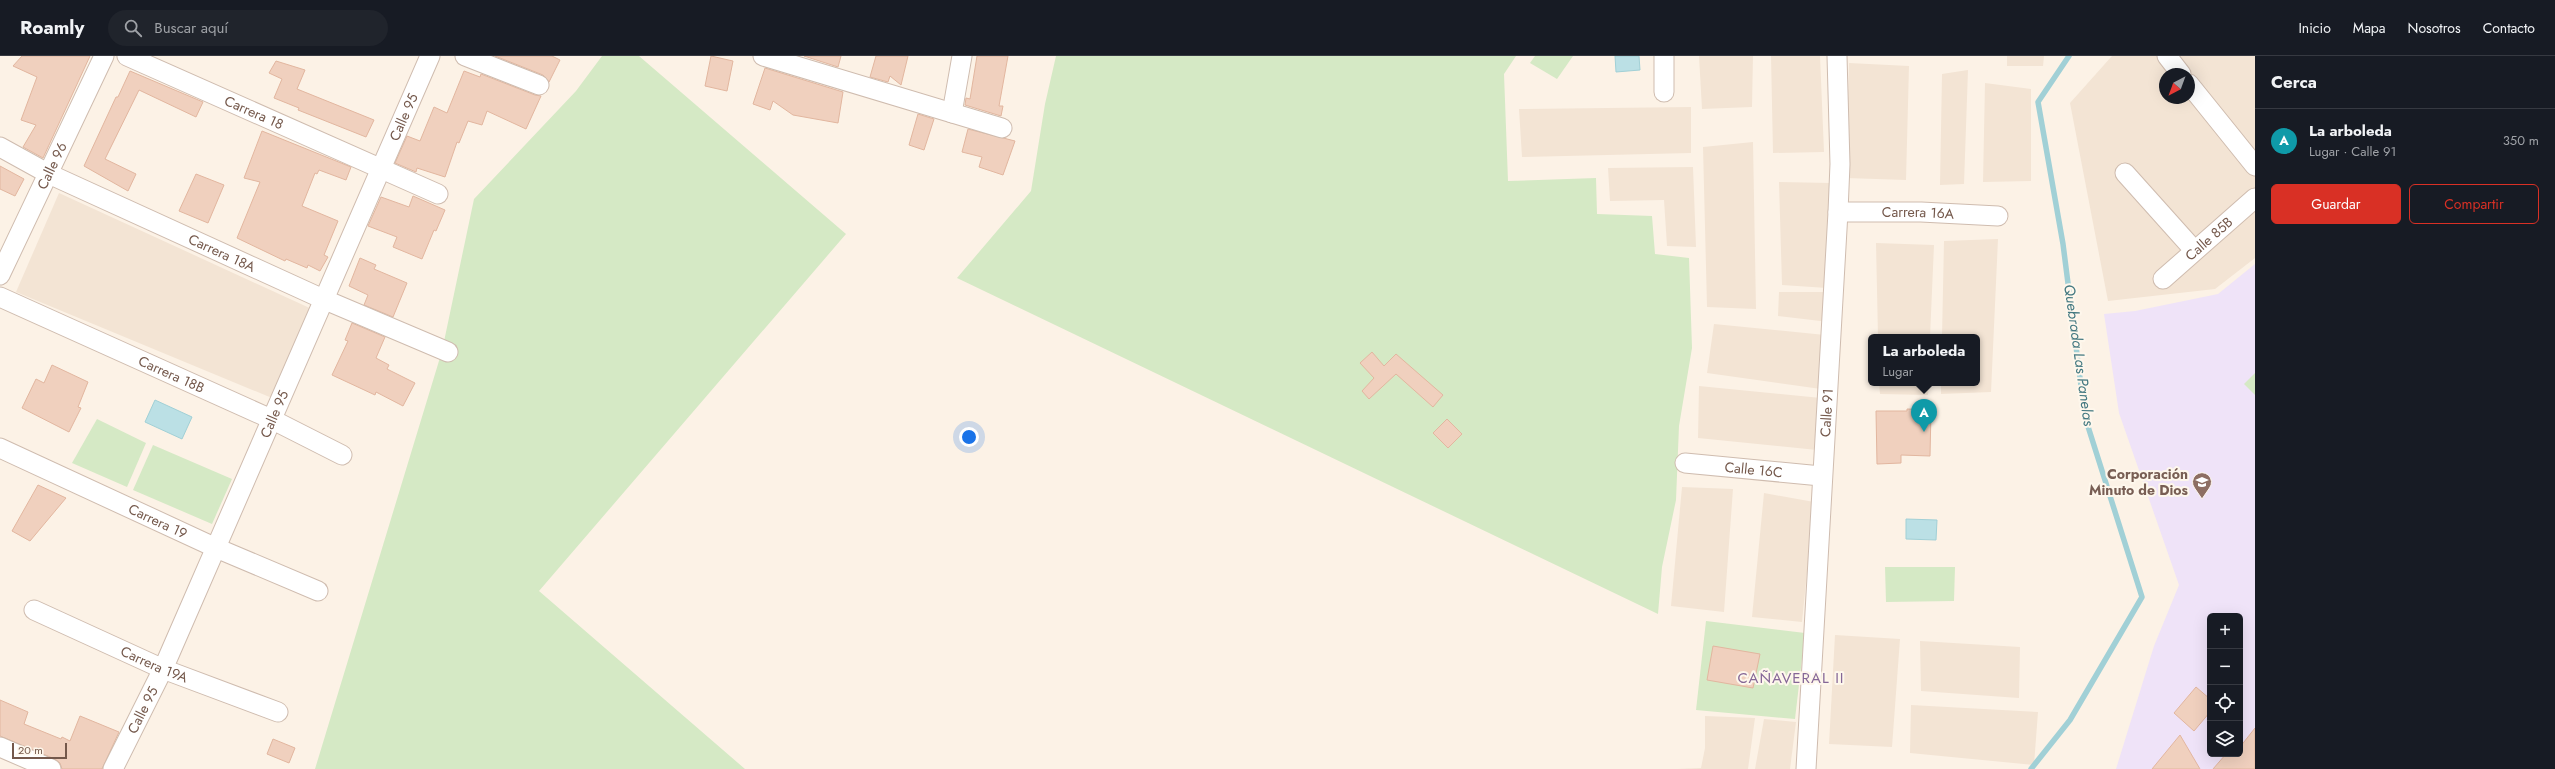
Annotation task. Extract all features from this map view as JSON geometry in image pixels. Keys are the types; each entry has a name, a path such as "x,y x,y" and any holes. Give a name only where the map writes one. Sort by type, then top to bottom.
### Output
{"street":[{"name":"Calle 96","path":"0,275 104,56"},
{"name":"Carrera 18","path":"126,56 438,194"},
{"name":"Calle 95","path":"113,769 163,669 214,547 271,420 322,299 430,56"},
{"path":"465,56 539,85"},
{"path":"763,56 1002,128"},
{"path":"952,113 962,56"},
{"path":"1664,56 1664,92"},
{"name":"Calle 91","path":"1806,769 1821,476 1838,212 1840,164 1837,56"},
{"path":"2167,56 2176,68"},
{"path":"2195,91 2255,166"},
{"name":"Carrera 18A","path":"0,147 49,174 322,299 448,352"},
{"path":"2125,173 2194,250"},
{"name":"Calle 85B","path":"2163,279 2194,250 2255,198"},
{"name":"Carrera 16A","path":"1838,212 1921,212 1998,216"},
{"name":"Carrera 18B","path":"0,297 271,420 342,455"},
{"name":"Carrera 19","path":"0,448 214,547 318,591"},
{"name":"Calle 16C","path":"1685,463 1821,476"},
{"name":"Carrera 19A","path":"34,610 163,669 278,712"},
{"path":"0,747 51,769"}],"shaded area":[{"path":"1699,56 1753,56 1752,107 1702,109"},
{"path":"1771,56 1820,56 1824,152 1773,153"},
{"path":"2007,56 2044,56 2043,66 2007,66"},
{"path":"2112,56 2255,56 2255,258 2215,289 2108,301 2070,103"},
{"path":"1849,63 1909,66 1906,180 1846,178"},
{"path":"1968,70 1964,184 1940,185 1942,74"},
{"path":"1985,83 2031,89 2031,181 1983,182"},
{"path":"1691,107 1691,153 1522,157 1519,109"},
{"path":"1753,142 1756,309 1707,307 1703,147"},
{"path":"1693,167 1696,247 1667,246 1664,200 1610,201 1608,168"},
{"path":"1779,182 1831,183 1827,288 1782,285"},
{"path":"59,193 314,310 272,398 16,292"},
{"path":"1998,239 1991,392 1941,394 1941,386 1980,386 1980,334 1942,334 1944,241"},
{"path":"1876,243 1934,245 1930,334 1878,334"},
{"name":"Corporación Minuto de Dios","path":"2255,264 2255,769 2116,769 2154,646 2179,585 2119,413 2104,314 2135,311 2218,294"},
{"path":"1779,292 1830,292 1829,322 1778,316"},
{"path":"1714,324 1825,335 1821,389 1707,373"},
{"path":"1699,386 1821,398 1817,450 1698,438"},
{"path":"1879,386 1929,386 1928,395 1880,394"},
{"path":"1682,487 1733,489 1724,612 1671,606"},
{"path":"1764,493 1814,502 1802,622 1752,617"},
{"path":"1835,635 1900,639 1892,747 1829,744"},
{"path":"1920,641 2020,647 2019,698 1921,691"},
{"path":"1911,705 2038,712 2034,765 1910,753"},
{"path":"1705,716 1755,718 1748,769 1677,769 1701,768 1705,748"},
{"path":"1764,719 1796,722 1790,769 1755,769"}],"green space":[{"path":"602,56 639,56 846,234 539,591 745,769 315,769 442,351 474,199 576,91"},
{"path":"1056,56 1516,56 1504,74 1508,181 1596,178 1597,214 1652,216 1655,254 1689,258 1692,348 1679,426 1676,500 1662,567 1658,614 957,278 1031,191 1045,104"},
{"path":"1535,56 1573,56 1557,79 1530,63"},
{"path":"2255,373 2255,395 2244,384"},
{"path":"97,419 146,443 127,487 72,463"},
{"path":"153,445 232,479 212,524 133,490"},
{"path":"1885,567 1955,567 1954,601 1886,602"},
{"path":"1706,621 1805,633 1795,719 1696,710"}],"water":[{"path":"1615,56 1639,56 1640,70 1616,72"},
{"path":"155,400 192,417 182,439 145,422"},
{"path":"1906,519 1937,520 1936,540 1906,539"}],"building":[{"path":"22,56 90,56 43,158 23,147 36,125 21,120 37,77 13,66"},
{"path":"495,56 552,56 560,60 549,82 543,75"},
{"path":"711,56 733,61 727,91 705,86"},
{"path":"804,56 841,56 838,67"},
{"path":"876,56 908,56 901,85 890,76 888,82 870,77"},
{"path":"977,56 1008,56 999,106 1003,106 1001,116 965,105 966,98 970,99"},
{"path":"276,61 305,70 297,89 374,120 366,137 298,110 299,108 274,98 282,79 269,73"},
{"path":"765,68 843,92 838,123 793,115 773,101 770,110 753,104"},
{"path":"130,71 203,102 196,117 139,90 105,159 136,174 128,191 84,166 116,97 118,97"},
{"path":"464,71 480,77 481,74 541,96 526,129 487,111 482,125 468,121 459,143 457,142 445,177 417,168 416,172 395,163 407,136 420,141 434,107 447,113"},
{"path":"918,114 934,119 924,150 909,145"},
{"path":"968,129 1015,141 1003,175 979,167 982,157 962,152"},
{"path":"262,131 351,167 346,180 319,170 317,174 315,173 302,206 338,221 324,255 328,257 320,271 308,265 307,268 286,259 285,261 237,238 260,182 244,178"},
{"path":"0,166 24,179 15,196 0,189"},
{"path":"196,174 224,185 208,223 179,211"},
{"path":"413,196 445,210 436,231 434,230 422,259 393,247 397,237 368,226 381,197 409,207"},
{"path":"360,258 376,265 374,269 407,283 393,317 364,305 368,295 349,286"},
{"path":"352,323 385,337 376,358 389,365 387,369 415,383 403,406 376,392 375,395 332,375 348,341 345,340"},
{"path":"1372,352 1384,366 1396,354 1443,395 1433,407 1396,374 1369,399 1362,391 1374,378 1360,363"},
{"path":"52,365 88,382 78,407 81,408 69,432 22,408 36,379 44,383"},
{"path":"1907,409 1931,410 1930,456 1901,455 1901,463 1877,464 1876,411 1907,411"},
{"path":"1447,419 1462,434 1448,448 1433,433"},
{"path":"38,485 66,498 30,541 12,531"},
{"path":"1713,646 1760,654 1753,688 1707,680"},
{"path":"2196,687 2207,696 2207,716 2194,731 2174,713"},
{"path":"0,700 28,712 24,724 61,739 62,737 70,741 80,716 119,732 102,769 62,769 60,763 55,759 0,736"},
{"path":"2255,728 2255,769 2213,769 2223,757 2243,757 2243,743"},
{"path":"2180,735 2200,769 2152,769"},
{"path":"273,739 295,748 289,763 267,754"}],"waterway":[{"name":"Quebrada Las Panelas","path":"2031,769 2070,720 2142,597 2085,417 2063,244 2038,102 2069,56"}],"place":[{"name":"La arboleda","path":"1924,432"},
{"name":"Corporación Minuto de Dios","path":"2202,499"}],"district":[{"name":"CAÑAVERAL II","path":"1791,678"}]}
